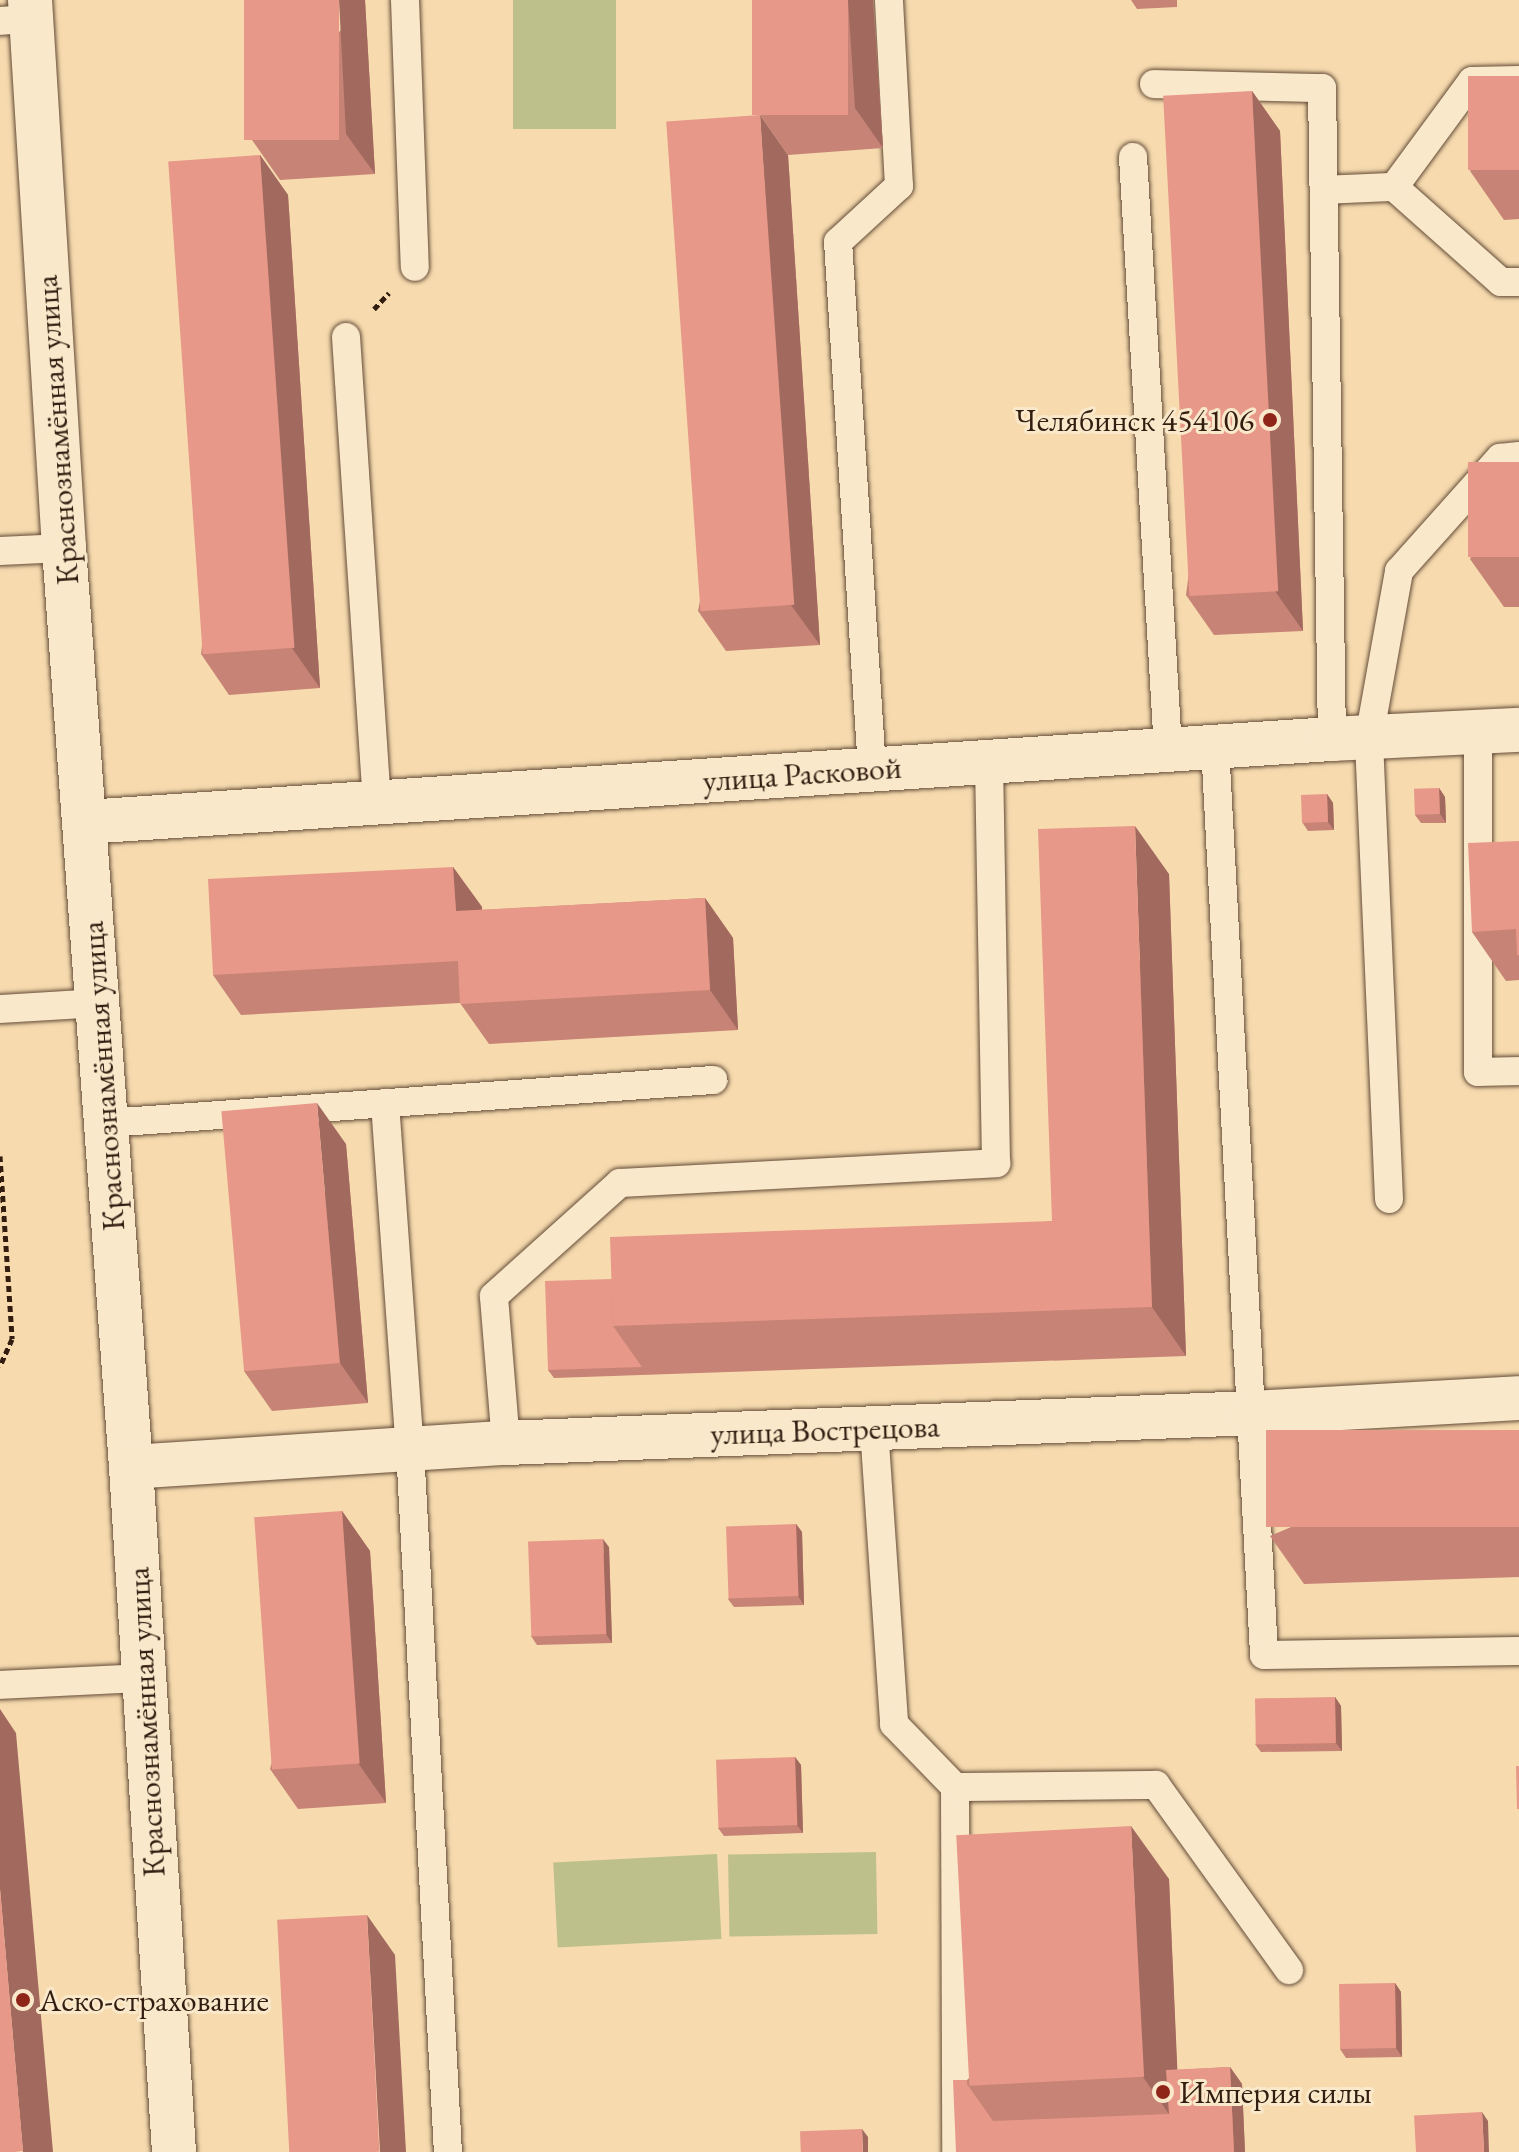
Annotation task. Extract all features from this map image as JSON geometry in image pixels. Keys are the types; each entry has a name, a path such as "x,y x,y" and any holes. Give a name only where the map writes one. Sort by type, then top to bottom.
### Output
{"street":[{"name":"Краснознамённая улица","path":"20,13 107,1123 174,2152"},
{"name":"улица Расковой","path":"85,822 1215,746 1498,731"},
{"name":"улица Вострецова","path":"131,1467 506,1443 1252,1413 1519,1398"}],"lane":[{"path":"405,0 415,267"},
{"path":"872,769 838,242 899,186 889,0"},
{"path":"1394,187 1472,81 1519,80"},
{"path":"1154,84 1322,88 1350,738 1389,1199"},
{"path":"1133,157 1168,750"},
{"path":"1324,190 1394,187 1501,282 1519,282"},
{"path":"346,337 377,802"},
{"path":"1350,738 1399,571 1500,458 1519,456"},
{"path":"0,551 64,548"},
{"path":"1498,731 1478,1072 1519,1071"},
{"path":"1215,746 1264,1655 1519,1651"},
{"path":"506,1443 494,1296 620,1183 996,1163 989,762"},
{"path":"0,1009 98,1003"},
{"path":"107,1123 713,1080"},
{"path":"385,1103 410,1449 448,2152"},
{"path":"874,1428 894,1724 955,1787 956,2152"},
{"path":"0,1685 142,1678"},
{"path":"955,1787 1156,1785 1289,1970"}],"path":[{"path":"346,337 415,267"},
{"path":"0,1156 12,1339 0,1366"}],"green space":[{"path":"513,0 616,0 616,129 513,129"},
{"path":"876,1852 877,1934 729,1937 728,1855"},
{"path":"717,1854 721,1939 558,1947 553,1863"}],"building":[{"path":"244,0 339,0 339,140 244,140"},
{"path":"752,0 848,0 848,115 752,115"},
{"path":"1468,76 1519,76 1519,170 1468,170"},
{"path":"1252,91 1278,591 1189,596 1163,96"},
{"path":"760,115 794,605 700,611 666,122"},
{"path":"260,155 294,648 203,654 168,161"},
{"path":"1468,462 1519,462 1519,557 1468,557"},
{"path":"1439,788 1440,814 1415,815 1414,789"},
{"path":"1327,794 1328,822 1302,823 1301,795"},
{"path":"1135,826 1152,1307 613,1326 610,1237 1052,1221 1038,829"},
{"path":"1519,841 1517,955 1516,929 1472,932 1468,843"},
{"path":"453,867 456,911 705,898 710,990 460,1004 458,961 213,975 208,879"},
{"path":"317,1103 340,1363 244,1371 221,1111"},
{"path":"612,1279 613,1326 642,1367 548,1370 545,1281"},
{"path":"1266,1430 1519,1430 1519,1527 1266,1527"},
{"path":"342,1511 360,1763 272,1770 254,1517"},
{"path":"796,1524 799,1596 729,1598 726,1526"},
{"path":"603,1539 606,1634 531,1637 528,1542"},
{"path":"1335,1697 1336,1743 1256,1744 1255,1698"},
{"path":"795,1757 797,1825 718,1828 716,1760"},
{"path":"1516,1766 1519,1766 1519,1809 1517,1809"},
{"path":"1131,1826 1144,2077 969,2086 956,1835"},
{"path":"0,1889 23,2151 15,2152 0,2152"},
{"path":"367,1915 379,2152 289,2152 277,1920"},
{"path":"1395,1983 1396,2048 1340,2049 1339,1984"},
{"path":"1230,2067 1234,2152 956,2152 953,2080 967,2080 993,2121 1169,2114 1166,2070"},
{"path":"1482,2112 1484,2152 1416,2152 1414,2116"},
{"path":"862,2129 863,2152 801,2152 800,2131"}],"place":[{"name":"Челябинск 454106","path":"1270,420"},
{"name":"Аско-страхование","path":"23,2000"},
{"name":"Империя силы","path":"1163,2092"}]}
